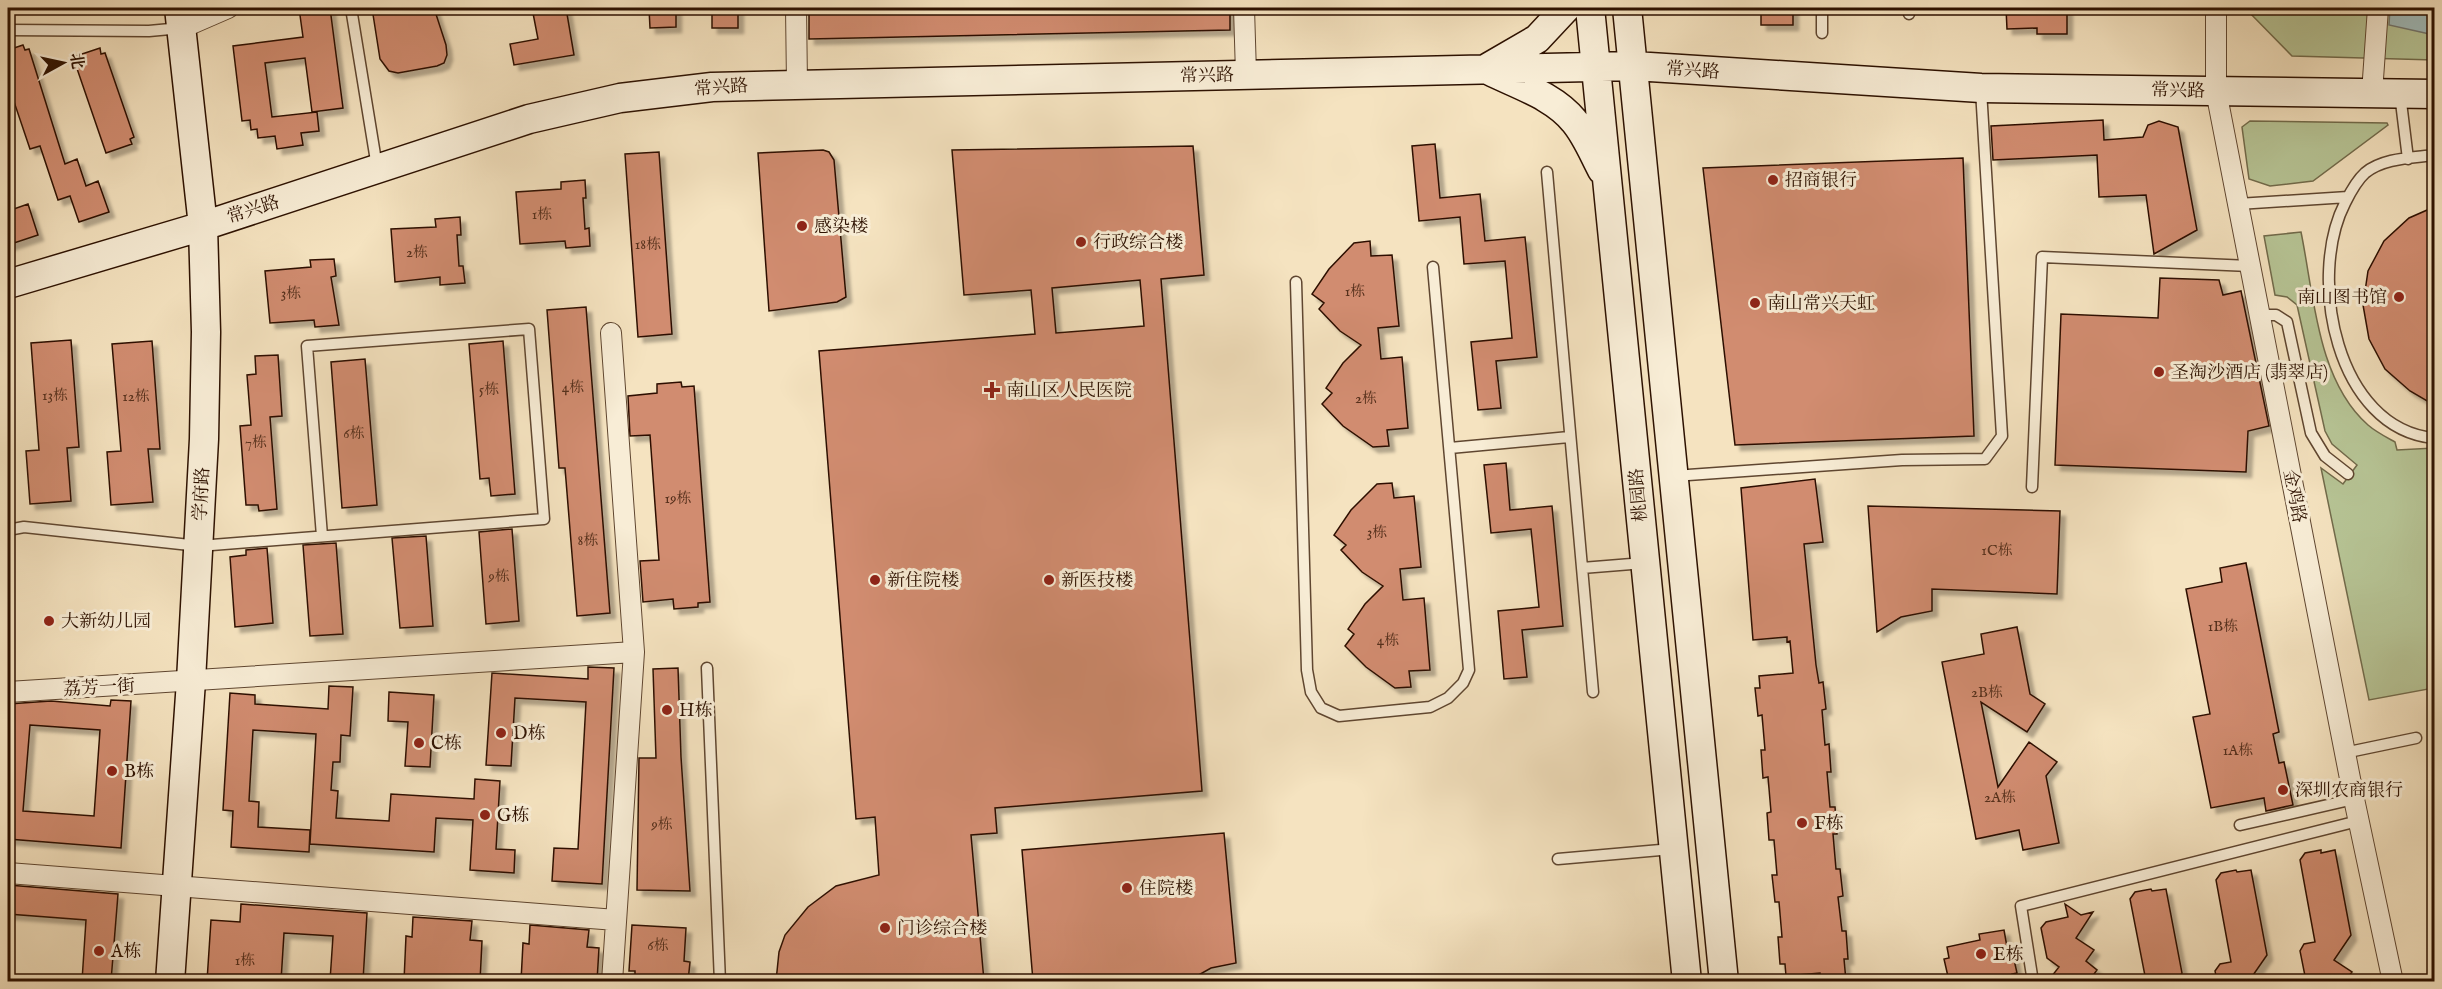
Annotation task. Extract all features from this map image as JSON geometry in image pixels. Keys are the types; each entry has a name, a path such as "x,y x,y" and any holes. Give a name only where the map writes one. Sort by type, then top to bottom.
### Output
{"main road":[{"path":"1485,69 1537,39 1566,8"},
{"name":"桃园路","path":"1590,8 1598,67 1687,981"},
{"name":"桃园路","path":"1627,8 1724,981"},
{"name":"学府路","path":"170,981 199,546 206,332 203,226 180,18"},
{"name":"常兴路","path":"8,284 203,226 530,119 609,101 712,87 1634,66 1981,88 2434,94"},
{"path":"1485,69 1553,102 1564,110 1582,132 1609,184"}],"street":[{"path":"180,18 228,8"},
{"path":"796,8 797,84"},
{"path":"1244,8 1246,74"},
{"name":"金鸡路","path":"2216,8 2216,91 2344,753 2393,981"},
{"path":"2372,93 2378,8"},
{"path":"611,333 634,652 612,981"},
{"name":"荔芳一街","path":"8,692 634,652"},
{"path":"8,873 616,920"}],"lane":[{"path":"351,8 377,168"},
{"path":"1822,8 1822,33"},
{"path":"8,30 149,31 180,18"},
{"path":"1673,476 1902,460 1985,459 2002,436 1981,88"},
{"path":"2400,94 2408,159"},
{"path":"2434,155 2389,162 2370,169 2363,175 2348,197 2332,239 2329,267 2332,320 2344,362 2355,383 2382,415 2412,433 2434,438"},
{"path":"1547,172 1593,692"},
{"path":"2238,204 2348,197"},
{"path":"2032,487 2042,258 2250,266"},
{"path":"1296,282 1307,670 1311,692 1322,708 1339,716 1430,707 1448,698 1463,683 1469,670 1433,267"},
{"path":"2260,315 2276,315 2287,322 2311,433 2325,456 2348,474"},
{"path":"8,530 24,527 199,546 544,519 529,329 307,346 322,536"},
{"path":"1450,448 1569,437"},
{"path":"1582,568 1645,563"},
{"path":"707,668 720,981"},
{"path":"2344,753 2416,738"},
{"path":"2240,825 2354,799"},
{"path":"2033,981 2021,906 2358,821"},
{"path":"1558,859 1674,849"}],"green space":[{"path":"2245,8 2434,8 2434,60 2292,56"},
{"path":"2250,121 2387,123 2388,125 2313,181 2270,186 2249,179 2242,127"},
{"path":"2301,232 2320,335 2338,385 2351,406 2368,425 2395,442 2397,450 2434,448 2434,688 2369,700 2321,468 2343,484 2357,465 2332,444 2325,431 2297,305 2287,297 2275,295 2264,236"}],"water":[{"path":"2390,8 2434,8 2434,35 2389,25"}],"building":[{"path":"299,8 330,8 343,108 312,112 305,58 265,63 272,117 317,112 319,131 301,133 303,145 277,149 275,136 258,138 257,129 251,130 250,120 242,121 233,46 303,37"},
{"path":"372,8 434,8 446,45 447,55 444,63 398,73 389,71 380,59"},
{"path":"532,8 566,8 574,55 514,65 510,44 538,39"},
{"path":"649,8 676,8 676,27 650,28"},
{"path":"712,8 738,8 738,28 712,28"},
{"path":"823,8 1230,8 1230,30 809,39 809,11 823,11"},
{"path":"1761,8 1793,8 1793,25 1761,25"},
{"path":"2006,8 2067,8 2067,34 2037,34 2037,28 2007,29"},
{"path":"23,45 25,50 29,49 65,164 77,159 86,186 98,181 109,212 79,222 70,196 58,200 40,146 30,149 8,84 8,50"},
{"path":"100,48 101,54 105,53 134,137 130,139 132,144 106,153 73,57"},
{"path":"2103,120 2104,140 2143,137 2148,125 2159,121 2178,127 2197,230 2154,254 2146,195 2099,197 2097,155 1993,160 1991,126"},
{"path":"1435,144 1440,198 1480,194 1485,241 1525,237 1537,357 1496,361 1501,408 1478,410 1471,342 1512,338 1505,261 1464,264 1460,217 1419,221 1412,146"},
{"path":"1193,146 1204,275 1161,279 1202,791 995,808 997,833 971,835 984,981 776,981 779,952 785,935 808,907 836,886 879,875 875,817 856,819 819,351 1035,334 1031,290 964,295 952,150","holes":["1140,280 1144,326 1056,333 1052,288"]},
{"name":"感染楼","path":"823,150 829,152 834,160 846,297 837,302 769,311 758,153"},
{"path":"659,152 672,334 638,337 625,154"},
{"path":"1963,158 1974,436 1735,445 1703,168"},
{"path":"585,180 586,198 583,198 585,229 589,228 590,246 566,248 565,241 520,244 516,192 561,189 561,182"},
{"path":"28,204 38,235 8,245 8,211"},
{"name":"南山图书馆","path":"2434,207 2434,405 2410,391 2385,369 2369,339 2363,305 2368,271 2384,241 2409,218"},
{"path":"460,217 461,235 457,235 459,266 463,266 465,283 440,285 440,277 395,282 391,229 436,227 435,219"},
{"path":"1370,241 1371,256 1392,255 1399,326 1378,328 1381,359 1402,357 1408,428 1387,430 1389,446 1373,447 1343,426 1322,404 1332,393 1326,388 1343,363 1361,345 1340,331 1319,309 1324,303 1312,294 1329,269 1354,243"},
{"path":"334,259 336,276 331,277 339,325 315,327 314,320 270,323 265,271 311,267 310,260"},
{"name":"圣淘沙酒店 (翡翠店)","path":"2160,278 2219,280 2223,295 2241,291 2269,426 2248,431 2246,472 2055,465 2061,314 2158,318"},
{"path":"586,307 610,613 577,616 565,468 559,468 547,310"},
{"path":"71,340 79,447 67,448 71,501 30,504 26,451 39,450 31,343"},
{"path":"152,341 160,449 148,449 153,502 111,505 107,452 121,451 112,344"},
{"path":"503,341 515,494 491,496 489,478 480,479 469,344"},
{"path":"278,355 282,416 270,417 277,509 259,511 258,505 246,505 240,426 251,425 247,375 256,374 255,356"},
{"path":"365,359 377,505 342,508 331,362"},
{"path":"681,382 682,387 694,386 710,602 698,603 698,607 674,609 673,599 643,602 640,561 659,560 650,435 630,436 628,396 657,393 657,384"},
{"path":"1506,463 1510,510 1552,506 1563,626 1522,630 1527,677 1504,679 1498,611 1539,607 1531,529 1491,533 1484,465"},
{"path":"1815,479 1823,542 1804,544 1816,665 1819,683 1823,682 1826,709 1822,710 1825,745 1829,744 1831,772 1827,772 1830,807 1835,807 1837,834 1833,834 1836,869 1840,869 1843,896 1838,897 1842,931 1846,931 1848,959 1844,959 1846,981 1821,981 1820,973 1786,976 1785,964 1780,964 1778,937 1782,937 1779,902 1775,902 1772,875 1777,875 1774,840 1769,840 1767,813 1771,812 1768,777 1763,778 1761,750 1765,750 1762,715 1758,716 1755,688 1760,688 1759,676 1793,673 1790,641 1787,642 1787,637 1753,640 1741,488"},
{"path":"1392,483 1394,498 1414,496 1421,567 1400,569 1403,600 1424,598 1430,670 1409,671 1411,687 1395,688 1366,667 1345,646 1354,634 1348,629 1365,604 1383,586 1362,572 1341,550 1346,545 1334,535 1351,510 1377,484"},
{"path":"1868,506 2060,511 2057,594 1932,589 1932,611 1901,617 1877,632"},
{"path":"512,529 519,621 486,624 479,532"},
{"path":"426,536 433,626 400,628 392,538"},
{"path":"336,543 343,634 310,636 303,545"},
{"path":"267,548 273,623 235,627 230,557 246,555 246,550"},
{"path":"2246,563 2279,732 2273,734 2279,763 2284,762 2293,805 2266,811 2264,798 2211,808 2193,717 2210,714 2186,589 2222,582 2220,568"},
{"path":"2017,627 2030,694 2045,704 2027,732 1981,702 1998,787 2029,742 2057,762 2046,776 2059,843 2023,850 2019,830 1976,839 1942,662 1984,654 1981,634"},
{"path":"588,667 614,668 602,884 552,881 554,848 578,849 586,702 515,698 511,766 486,765 492,673 588,679"},
{"path":"678,668 690,891 637,890 639,758 656,758 653,669"},
{"path":"329,686 353,687 350,736 341,735 340,762 333,762 331,790 338,791 336,818 389,821 391,794 474,799 475,779 500,781 496,849 515,850 514,873 470,870 473,820 436,818 434,852 310,844 316,734 253,730 249,801 259,802 258,827 310,830 309,852 231,847 233,811 223,810 230,693 255,695 255,704 328,709"},
{"path":"389,692 434,695 430,767 405,766 408,722 388,721"},
{"name":"B栋","path":"111,700 131,701 121,848 8,839 8,704 51,701 110,706","holes":["30,725 100,730 94,816 23,811"]},
{"name":"住院楼","path":"1224,833 1236,963 1211,968 1188,981 1033,981 1022,850"},
{"path":"2321,850 2321,853 2335,850 2351,935 2334,960 2352,972 2345,981 2306,981 2300,951 2304,944 2315,942 2300,860 2305,853"},
{"path":"2236,870 2237,872 2251,870 2267,955 2249,981 2217,981 2215,971 2220,964 2231,962 2216,880 2221,873"},
{"name":"A栋","path":"8,885 118,894 111,981 82,981 86,920 8,914"},
{"path":"2151,889 2152,891 2166,889 2182,973 2176,981 2146,981 2130,899 2135,892"},
{"path":"241,904 367,913 363,981 330,981 333,936 284,933 281,981 207,981 211,920 240,922"},
{"path":"2065,904 2081,915 2093,912 2076,938 2094,950 2086,961 2097,970 2089,981 2048,981 2059,967 2047,958 2041,928 2046,922 2068,917"},
{"path":"413,917 472,921 470,940 482,941 480,981 404,981 406,936 412,937"},
{"path":"530,925 589,930 587,947 599,948 597,981 521,981 523,943 529,944"},
{"path":"632,925 686,928 684,961 690,962 688,981 635,981 635,971 629,971"},
{"name":"E栋","path":"2004,930 2007,947 2011,946 2017,973 2012,974 2014,981 1949,981 1944,959 1949,958 1947,947 1980,940 1979,934"}],"place":[{"name":"招商银行","path":"1773,180"},
{"name":"感染楼","path":"802,226"},
{"name":"行政综合楼","path":"1081,242"},
{"name":"南山图书馆","path":"2399,297"},
{"name":"南山常兴天虹","path":"1755,303"},
{"name":"圣淘沙酒店 (翡翠店)","path":"2159,372"},
{"name":"南山区人民医院","path":"992,390"},
{"name":"新住院楼","path":"875,580"},
{"name":"新医技楼","path":"1049,580"},
{"name":"大新幼儿园","path":"49,621"},
{"name":"H栋","path":"667,710"},
{"name":"D栋","path":"501,733"},
{"name":"C栋","path":"419,743"},
{"name":"B栋","path":"112,771"},
{"name":"深圳农商银行","path":"2283,790"},
{"name":"G栋","path":"485,815"},
{"name":"F栋","path":"1802,823"},
{"name":"住院楼","path":"1127,888"},
{"name":"门诊综合楼","path":"885,928"},
{"name":"A栋","path":"99,951"},
{"name":"E栋","path":"1981,954"}]}
